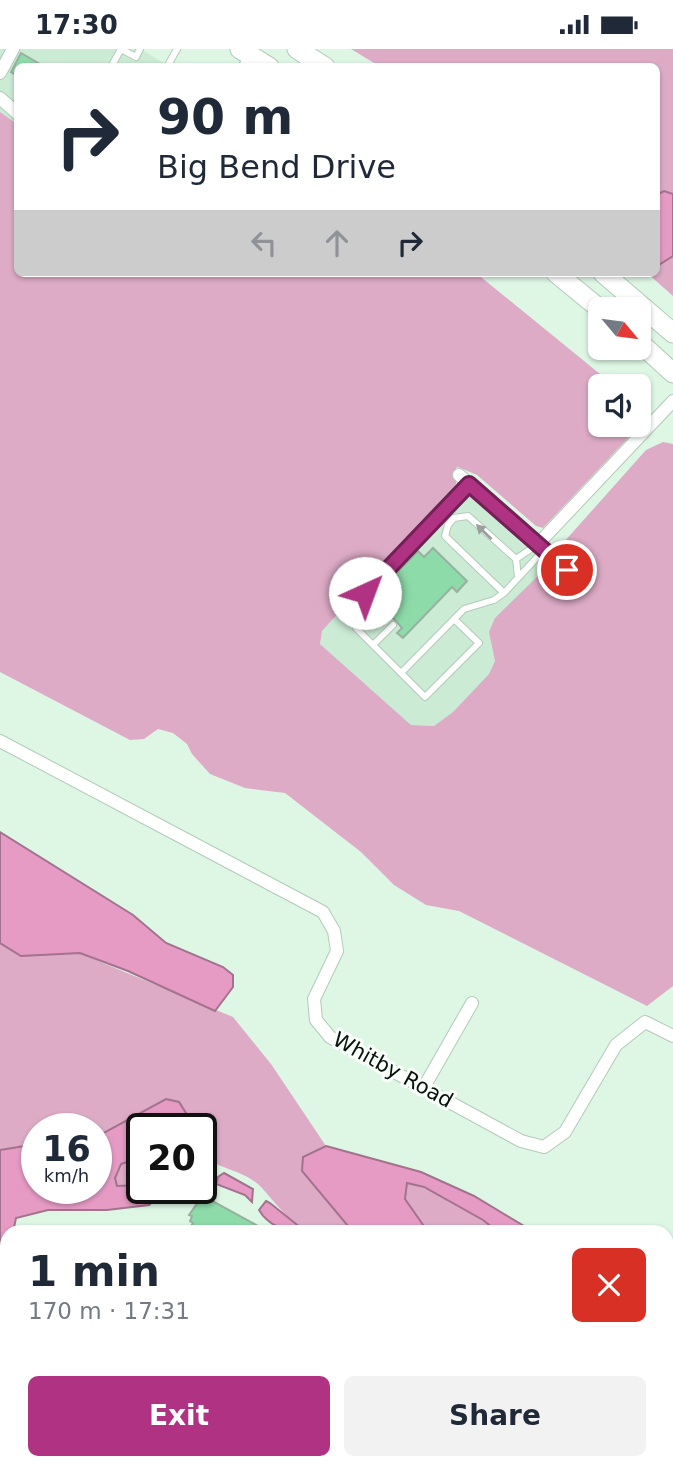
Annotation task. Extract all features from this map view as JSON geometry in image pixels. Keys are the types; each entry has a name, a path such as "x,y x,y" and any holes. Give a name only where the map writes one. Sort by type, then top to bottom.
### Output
{"highway":[{"path":"297,49 319,63"},
{"path":"561,277 588,299"},
{"path":"608,277 673,333"},
{"path":"651,353 673,373"}],"street":[{"path":"0,73 13,49"},
{"path":"0,99 14,111"},
{"path":"541,547 673,401"},
{"path":"459,475 567,570"},
{"name":"Whitby Road","path":"0,741 323,912 334,931 337,951 314,999 316,1020 330,1037 521,1141 544,1147 565,1132 615,1045 645,1022 673,1036"},
{"path":"424,1087 472,1003"}],"lane":[{"path":"113,63 121,49 135,57 140,49"},
{"path":"454,619 479,643 425,697 356,628 355,617 358,603 365,593 469,484"},
{"path":"504,593 445,536 448,525 454,518 468,516 516,559 518,577"},
{"path":"516,559 541,547"},
{"path":"401,673 464,609 494,600 504,593 541,547"},
{"path":"373,645 393,625"}],"shaded area":[{"path":"0,49 140,49 164,63 14,63 14,122 0,112"},
{"path":"351,49 673,49 673,194 664,191 660,193 660,63 374,63"},
{"path":"0,112 14,122 14,277 481,277 600,374 588,374 588,437 629,437 543,528 536,526 477,475 458,467 456,484 322,631 320,644 411,725 434,726 453,712 489,674 495,661 489,632 495,618 545,569 554,571 565,555 564,542 646,450 663,442 673,444 673,986 647,1006 459,911 426,905 394,885 361,852 285,793 245,788 210,774 192,754 187,744 173,733 158,729 144,739 130,740 0,672"},
{"path":"664,191 673,194 673,256 660,264 660,193"},
{"path":"673,256 673,296 652,277 660,277 660,264"},
{"path":"456,484 553,571 493,648 495,661 489,674 453,712 434,726 411,725 320,644 322,631"},
{"path":"0,832 133,915 166,943 223,967 233,975 233,987 215,1011 128,971 80,953 21,956 0,943"},
{"path":"0,943 21,956 79,953 233,1017 271,1064 326,1146 303,1156 302,1171 347,1225 297,1225 255,1182 217,1165 217,1113 185,1113 166,1099 140,1113 126,1113 126,1121 112,1128 112,1113 21,1113 21,1147 0,1150"},
{"path":"166,1099 179,1102 186,1113 140,1113"},
{"path":"126,1121 126,1162 121,1164 115,1178 117,1186 126,1186 126,1204 149,1205 107,1210 48,1210 16,1218 14,1225 0,1225 0,1150 21,1147 21,1204 112,1204 112,1128"},
{"path":"326,1146 421,1172 474,1196 522,1225 489,1225 424,1187 407,1183 405,1199 423,1225 347,1225 302,1171 303,1157"},
{"path":"126,1162 126,1186 117,1186 115,1178 121,1164"},
{"path":"224,1173 253,1189 252,1202 245,1195 217,1184 218,1177"},
{"path":"406,1183 418,1186 455,1202 489,1225 423,1225 405,1199"},
{"path":"266,1201 297,1225 276,1225 268,1221 259,1210"}],"building":[{"path":"21,53 38,63 16,63"},
{"path":"433,548 467,581 457,592 452,587 403,638 397,633 402,628 371,599 418,551 424,557"},
{"path":"217,1203 256,1225 192,1225 192,1216 189,1215 197,1204"}],"route":[{"path":"365,593 469,484 567,570"}]}
